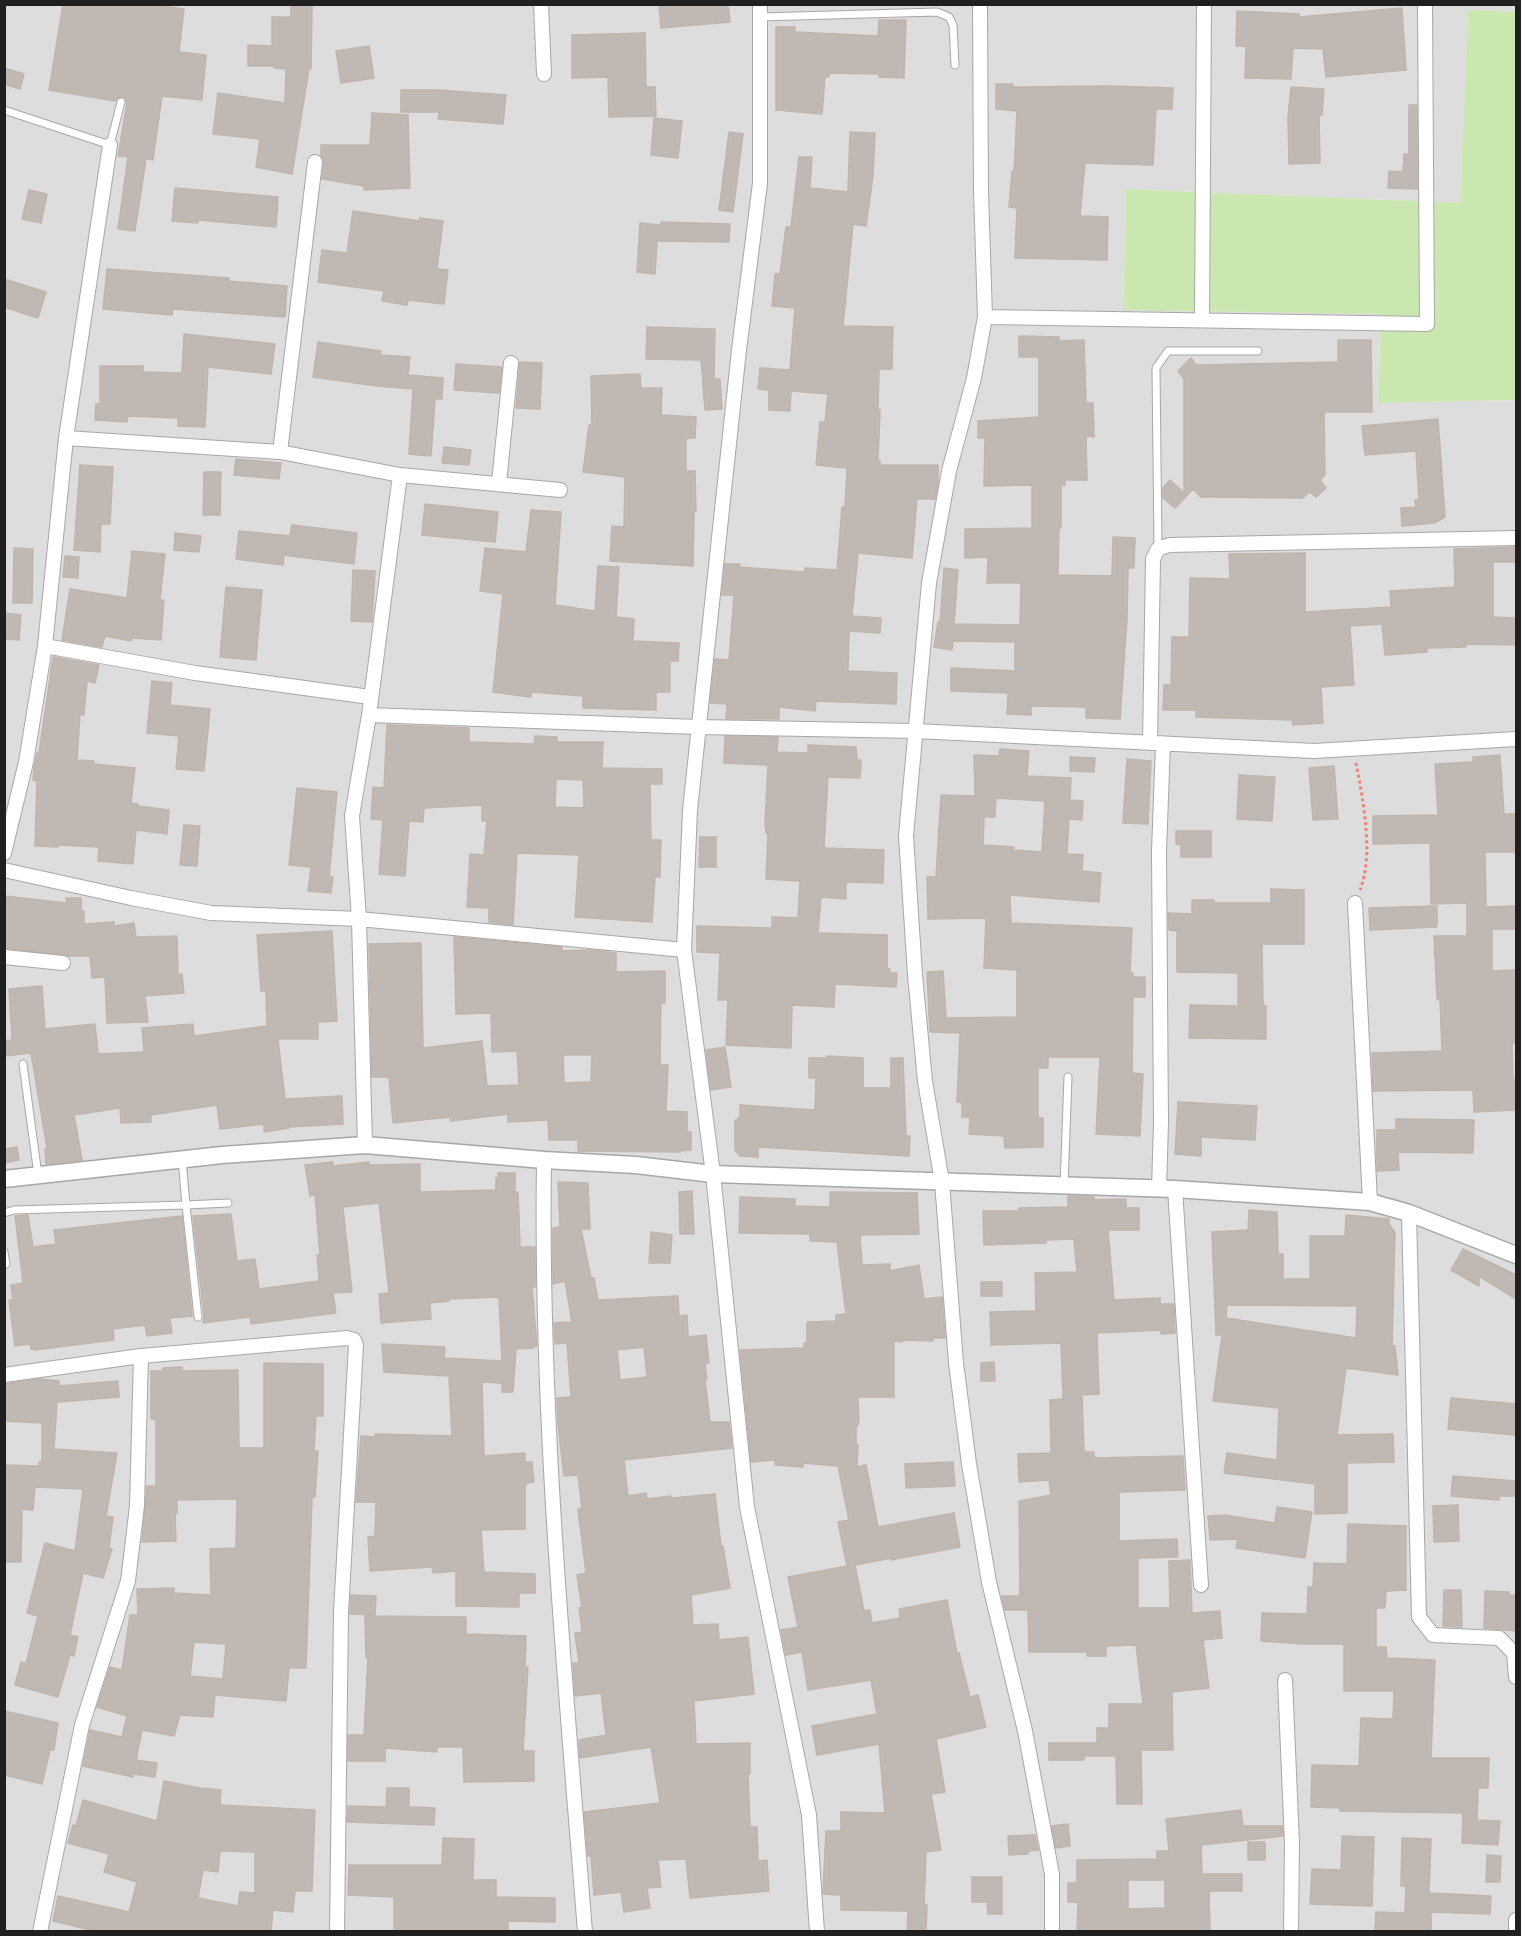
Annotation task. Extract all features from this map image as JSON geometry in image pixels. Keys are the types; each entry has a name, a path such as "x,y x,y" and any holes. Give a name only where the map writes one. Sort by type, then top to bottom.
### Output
{"street":[{"path":"541,4 544,74"},
{"path":"980,4 981,191 985,317 974,378 949,471 929,583 906,836 925,1081 942,1182 956,1363 969,1464 989,1582 1025,1731 1052,1874 1052,1932"},
{"path":"1203,320 1204,4"},
{"path":"985,317 1427,324 1425,4"},
{"path":"760,11 760,183 698,727 690,810 684,950 713,1174 747,1507 809,1815 817,1932"},
{"path":"4,853 26,762 45,646 66,438 110,145"},
{"path":"280,452 315,162"},
{"path":"499,483 511,363"},
{"path":"66,438 280,452 400,475 560,490"},
{"path":"365,1144 359,920 352,816 369,715 400,475"},
{"path":"1201,1585 1161,1123 1159,851 1153,559 1158,549 1169,544 1516,538"},
{"path":"45,646 195,673 370,697"},
{"path":"369,715 698,727 916,731 1314,751 1516,739"},
{"path":"4,870 211,913 359,920 684,950"},
{"path":"1355,903 1370,1202"},
{"path":"4,957 63,963"},
{"path":"4,1179 182,1159 365,1144 544,1160 636,1165 713,1174 1167,1189 1370,1202 1409,1213 1516,1255"},
{"path":"544,1160 543,1234 553,1526 585,1932"},
{"path":"1409,1213 1419,1617 1433,1635 1499,1638 1514,1653 1516,1677"},
{"path":"4,1375 141,1356 347,1338 354,1340 356,1345 341,1612 338,1932"},
{"path":"40,1932 82,1725 128,1581 137,1506 141,1356"},
{"path":"1285,1680 1292,1843 1291,1932"},
{"path":"1516,1920 1516,1932"}],"lane":[{"path":"760,11 937,12 949,17 953,25 955,65"},
{"path":"4,110 110,145 121,102"},
{"path":"1158,549 1156,368 1168,351 1258,351"},
{"path":"23,1064 38,1175"},
{"path":"1064,1186 1068,1077"},
{"path":"182,1159 198,1317"},
{"path":"4,1213 14,1210 228,1203"},
{"path":"4,1252 6,1264"}],"path":[{"path":"1353,749 1365,815 1365,877 1355,903"}],"shaded area":[{"path":"5,5 1516,5 1516,12 1468,10 1460,203 1126,189 1123,309 1381,314 1378,403 1516,400 1516,1931 5,1932"}],"green space":[{"path":"1468,10 1516,12 1516,400 1378,403 1381,314 1123,310 1126,189 1460,203"}],"building":[{"path":"63,4 147,4 184,9 179,52 206,55 202,100 162,96 153,160 146,159 135,231 118,229 128,157 118,156 127,103 125,98 119,97 115,101 49,90"},
{"path":"659,4 728,4 730,22 661,28"},
{"path":"291,5 312,5 311,69 309,69 292,174 256,167 260,139 213,134 218,93 285,103 286,69 274,68 274,66 248,66 248,45 272,46 272,17 291,17"},
{"path":"1402,8 1406,70 1326,77 1323,49 1293,48 1291,79 1245,78 1246,46 1236,46 1237,11 1299,14 1299,17"},
{"path":"879,20 906,20 904,78 879,77 879,74 829,73 829,77 825,77 822,114 776,110 776,27 795,27 795,32 878,36"},
{"path":"645,33 646,87 655,87 656,116 609,117 608,77 572,78 572,35"},
{"path":"369,46 374,78 341,83 336,51"},
{"path":"4,68 24,74 20,89 4,84"},
{"path":"996,84 1013,84 1013,87 1173,88 1172,109 1156,109 1153,165 1085,163 1080,216 1108,217 1107,260 1015,258 1017,208 1009,207 1012,171 1014,172 1017,111 996,109"},
{"path":"1291,87 1324,89 1322,115 1319,115 1320,163 1289,164 1288,118"},
{"path":"401,90 506,95 503,124 438,119 439,112 401,112"},
{"path":"1409,105 1417,105 1417,189 1388,188 1389,171 1403,172 1404,154 1409,154"},
{"path":"372,113 408,115 410,188 364,190 364,186 322,179 324,163 321,145 370,145"},
{"path":"654,118 682,121 678,158 651,155"},
{"path":"729,132 743,134 733,212 719,210"},
{"path":"850,132 875,133 873,176 866,226 853,224 843,326 893,327 892,369 879,369 878,461 880,465 938,465 935,499 917,499 912,558 858,553 852,616 881,618 880,633 849,631 848,671 897,673 896,704 816,701 815,711 779,707 779,719 726,719 727,704 710,703 715,659 729,660 734,595 722,595 725,564 804,572 805,568 837,570 842,507 845,507 847,468 816,465 820,422 825,422 828,394 791,391 790,411 769,410 769,390 758,389 760,368 790,370 795,308 772,306 775,274 780,274 786,227 791,227 799,157 812,157 810,188 848,192"},
{"path":"175,188 278,197 276,227 198,220 198,223 172,221"},
{"path":"29,190 47,194 41,223 22,219"},
{"path":"353,211 420,221 420,218 443,221 437,269 448,270 444,304 408,300 407,305 382,301 384,291 318,282 322,250 347,253"},
{"path":"661,222 730,224 729,242 657,241 655,274 637,272 640,223 661,225"},
{"path":"107,269 229,278 229,281 287,286 285,317 173,309 172,315 103,309"},
{"path":"4,279 46,292 38,318 4,307"},
{"path":"647,327 715,329 714,379 720,379 722,409 705,410 701,360 646,359"},
{"path":"184,334 275,344 271,374 208,367 205,427 178,426 178,418 128,416 127,422 95,420 96,404 100,404 100,366 143,366 143,372 182,373"},
{"path":"1019,336 1059,337 1059,341 1084,340 1086,403 1093,403 1094,437 1086,436 1087,480 1065,480 1065,485 1061,485 1058,575 1112,576 1113,537 1135,538 1134,568 1128,568 1120,719 1086,718 1086,707 1031,706 1031,715 1007,714 1008,693 951,691 951,668 1015,671 1015,642 953,641 952,650 934,647 938,622 940,622 944,568 958,570 954,624 1020,625 1021,583 987,583 988,557 965,558 965,529 1032,528 1032,485 984,486 985,438 978,438 978,421 1039,417 1039,357 1019,357"},
{"path":"1338,340 1371,340 1372,412 1324,412 1325,475 1320,480 1326,488 1316,497 1309,492 1303,498 1201,497 1193,489 1175,508 1163,498 1163,488 1170,480 1184,493 1184,379 1178,371 1191,358 1196,365 1338,362"},
{"path":"318,342 381,351 380,355 410,357 408,375 443,378 442,399 435,399 431,456 409,454 413,389 313,377"},
{"path":"520,362 542,363 540,409 516,408"},
{"path":"456,364 502,367 499,393 454,390"},
{"path":"640,374 641,388 662,388 661,415 696,417 695,438 686,438 686,471 695,471 696,511 694,511 693,566 610,561 612,526 624,527 625,477 583,472 589,425 592,426 591,376"},
{"path":"1438,419 1445,517 1434,523 1402,526 1401,508 1416,507 1415,500 1419,500 1416,451 1365,455 1362,426"},
{"path":"444,447 471,450 469,465 442,463"},
{"path":"236,459 281,463 279,479 234,475"},
{"path":"80,465 113,467 110,524 101,524 100,552 74,550"},
{"path":"204,472 221,472 220,515 203,515"},
{"path":"425,504 498,512 495,542 422,535"},
{"path":"531,510 561,512 555,605 595,611 598,566 619,567 616,617 634,619 633,641 679,643 678,661 670,661 670,692 656,692 656,710 583,708 583,696 531,692 531,697 493,692 503,594 480,591 485,548 526,552"},
{"path":"292,525 357,533 354,564 284,555 283,565 236,559 239,531 290,536"},
{"path":"175,533 201,536 199,552 174,550"},
{"path":"1516,547 1516,562 1493,562 1493,617 1516,618 1516,645 1466,644 1466,647 1427,648 1427,652 1385,655 1382,624 1350,626 1354,685 1321,687 1323,723 1293,725 1292,720 1196,717 1196,710 1163,710 1164,685 1171,685 1172,637 1189,637 1190,578 1230,579 1229,554 1305,553 1305,612 1391,607 1390,591 1455,587 1454,549"},
{"path":"14,548 33,549 32,603 13,603"},
{"path":"132,551 165,554 160,600 164,600 161,640 132,638 131,641 105,636 102,647 62,640 70,589 127,598"},
{"path":"65,556 79,557 78,578 63,577"},
{"path":"353,570 375,571 372,622 351,621"},
{"path":"226,587 262,590 256,660 220,657"},
{"path":"4,613 21,615 19,640 4,639"},
{"path":"53,657 99,665 95,683 87,681 84,715 80,714 77,760 135,768 131,803 169,810 167,834 136,830 133,864 98,861 99,847 35,846 37,781 33,780 34,768 37,753 39,753"},
{"path":"152,681 172,683 170,705 210,709 204,771 176,769 179,736 147,733"},
{"path":"387,725 469,728 469,742 534,744 535,736 557,737 557,742 603,742 602,768 662,769 662,784 650,784 651,840 661,840 660,877 655,877 652,922 575,917 579,855 517,853 513,925 489,922 489,908 467,907 470,854 484,855 487,821 482,821 482,805 424,808 423,822 409,821 405,876 379,874 383,820 371,819 373,787 384,788","holes":["556,779 583,780 584,808 555,807"]},
{"path":"725,736 778,737 777,752 808,753 808,745 856,747 857,760 861,760 860,778 828,777 824,848 884,850 883,883 846,882 846,899 821,897 818,933 887,935 887,969 890,969 890,973 897,973 896,987 835,984 834,1007 792,1005 791,1048 726,1045 728,1000 718,1000 720,953 697,952 697,926 772,928 772,917 798,918 800,881 766,879 768,833 766,833 765,823 768,765 724,763"},
{"path":"1000,749 1029,751 1027,776 1071,778 1070,800 1083,801 1082,820 1069,819 1067,854 1083,855 1082,871 1101,873 1099,902 1010,895 1011,923 1132,928 1130,973 1133,973 1133,977 1145,977 1145,997 1133,997 1132,1073 1143,1074 1140,1136 1096,1134 1100,1057 1048,1057 1048,1068 1038,1068 1038,1118 1043,1118 1043,1147 1005,1148 1004,1136 969,1134 970,1117 962,1117 962,1102 957,1102 960,1033 930,1032 927,972 943,971 946,1018 1017,1017 1017,970 984,968 986,918 928,919 927,877 936,877 941,795 975,796 974,755 999,756","holes":["996,798 1045,801 1042,852 983,845 984,817 995,817"]},
{"path":"1500,755 1504,814 1516,814 1516,852 1485,852 1486,907 1516,906 1516,929 1492,929 1492,971 1516,970 1516,1043 1512,1043 1513,1079 1516,1079 1516,1110 1474,1112 1473,1090 1373,1091 1372,1053 1442,1051 1434,936 1467,936 1467,903 1431,904 1430,843 1373,844 1373,816 1438,815 1435,764 1473,762 1473,757"},
{"path":"1070,757 1095,758 1094,772 1070,771"},
{"path":"1127,759 1151,761 1148,824 1123,823"},
{"path":"1334,766 1338,819 1313,820 1309,768"},
{"path":"1239,775 1275,777 1272,821 1237,819"},
{"path":"297,788 337,792 329,877 333,877 331,893 308,891 311,867 289,865"},
{"path":"184,825 200,826 197,866 180,865"},
{"path":"1176,831 1211,831 1211,857 1181,857 1181,845 1176,844"},
{"path":"700,837 716,837 716,867 699,867"},
{"path":"1271,889 1304,890 1304,944 1262,944 1266,1039 1189,1038 1190,1005 1238,1006 1238,973 1177,972 1177,931 1169,930 1168,913 1192,914 1192,900 1214,900 1214,903 1271,903"},
{"path":"4,896 67,903 66,898 81,898 84,924 114,922 114,926 134,923 136,937 177,936 178,975 182,974 184,993 145,996 148,1022 107,1023 105,977 92,978 90,956 69,956 4,948"},
{"path":"1437,906 1437,927 1370,930 1369,908"},
{"path":"332,931 337,1021 318,1022 318,1039 278,1039 285,1099 342,1096 343,1124 289,1127 264,1132 264,1124 220,1129 217,1105 151,1115 151,1122 121,1123 120,1108 74,1115 82,1160 46,1164 45,1149 47,1148 31,1053 4,1056 4,1041 12,1040 9,989 42,986 45,1029 95,1024 98,1054 144,1052 142,1028 193,1024 194,1036 267,1026 266,991 261,991 257,935"},
{"path":"454,937 562,947 562,951 592,950 616,953 616,972 665,971 665,1003 661,1003 660,1065 668,1065 666,1111 687,1112 687,1132 691,1132 691,1150 680,1152 578,1151 578,1140 549,1140 548,1120 508,1122 508,1114 451,1121 450,1117 393,1123 389,1077 372,1077 369,944 421,943 423,1048 482,1041 487,1086 519,1085 517,1051 492,1052 491,1013 456,1014","holes":["563,1055 592,1055 591,1082 564,1083"]},
{"path":"725,1047 731,1087 711,1090 706,1050"},
{"path":"827,1056 863,1058 863,1088 891,1088 891,1058 903,1058 906,1136 910,1136 909,1156 758,1147 758,1157 740,1156 735,1150 735,1121 740,1117 740,1105 815,1110 816,1078 809,1078 809,1058 827,1058"},
{"path":"1178,1102 1257,1106 1255,1140 1201,1137 1201,1156 1175,1154"},
{"path":"1396,1119 1474,1120 1473,1153 1398,1152 1399,1170 1377,1171 1377,1130 1396,1130"},
{"path":"17,1147 19,1160 4,1163 4,1149"},
{"path":"333,1162 333,1166 369,1162 369,1165 420,1164 420,1192 496,1190 498,1173 515,1173 520,1247 535,1247 535,1287 532,1288 537,1346 516,1349 513,1392 502,1392 502,1383 482,1382 484,1456 525,1453 525,1462 532,1462 534,1482 527,1483 525,1486 525,1529 481,1530 484,1572 535,1574 535,1593 519,1593 519,1607 456,1606 456,1571 433,1573 432,1567 370,1571 368,1537 375,1536 376,1502 356,1502 361,1436 375,1437 375,1434 452,1436 449,1376 384,1372 382,1344 445,1347 444,1358 502,1361 499,1297 449,1299 449,1301 430,1303 431,1319 381,1323 379,1294 389,1293 379,1203 343,1207 352,1292 333,1293 336,1313 251,1324 250,1317 203,1323 193,1216 231,1214 237,1261 255,1259 259,1289 319,1281 317,1255 320,1255 315,1195 310,1196 305,1165"},
{"path":"558,1182 588,1183 590,1229 581,1229 598,1300 678,1296 679,1316 687,1315 688,1337 706,1335 709,1363 705,1363 707,1380 705,1380 710,1422 729,1422 732,1448 624,1460 628,1496 646,1493 647,1499 715,1494 721,1547 723,1546 730,1588 691,1595 693,1625 718,1624 719,1640 748,1637 754,1694 694,1701 696,1744 750,1743 750,1774 748,1774 750,1827 757,1827 758,1861 767,1860 769,1891 690,1898 686,1859 658,1860 661,1887 647,1888 650,1908 624,1912 621,1892 594,1895 584,1812 660,1803 651,1747 580,1758 579,1740 606,1735 601,1693 575,1696 573,1663 579,1663 575,1633 582,1632 579,1608 582,1608 577,1575 586,1573 578,1509 582,1509 578,1475 564,1476 558,1424 557,1398 571,1397 567,1343 555,1344 554,1323 572,1322 565,1281 553,1284 553,1228 560,1227","holes":["644,1347 647,1377 620,1380 617,1350"]},
{"path":"692,1191 694,1234 680,1234 679,1192"},
{"path":"830,1192 917,1193 919,1234 860,1235 862,1265 890,1264 890,1271 919,1265 924,1299 942,1297 945,1338 933,1338 933,1341 894,1341 894,1397 858,1397 859,1422 856,1428 857,1467 866,1465 878,1527 954,1513 960,1547 855,1565 864,1611 870,1610 872,1623 900,1618 899,1609 947,1600 957,1654 959,1653 970,1697 978,1695 986,1727 936,1739 945,1792 931,1794 941,1850 926,1852 924,1905 927,1905 926,1932 907,1932 908,1911 841,1910 841,1895 823,1894 826,1831 841,1831 841,1812 885,1813 879,1744 817,1755 812,1726 877,1714 871,1680 808,1690 802,1652 786,1655 781,1630 798,1627 788,1577 847,1566 838,1522 849,1520 838,1466 803,1463 803,1467 775,1465 775,1460 751,1462 740,1350 804,1348 804,1343 807,1343 807,1322 836,1321 836,1315 846,1314 837,1242 810,1241 810,1234 739,1233 740,1197 795,1199 795,1206 830,1207"},
{"path":"1068,1196 1094,1197 1094,1200 1126,1199 1126,1208 1139,1208 1139,1230 1108,1230 1114,1300 1160,1298 1160,1304 1174,1304 1175,1333 1161,1334 1161,1330 1097,1333 1099,1394 1082,1395 1084,1452 1094,1452 1094,1458 1183,1456 1185,1490 1119,1492 1119,1541 1177,1539 1178,1557 1138,1558 1138,1608 1170,1608 1169,1561 1190,1560 1192,1613 1220,1611 1222,1638 1203,1640 1209,1688 1172,1692 1173,1750 1141,1750 1142,1804 1117,1804 1116,1756 1084,1756 1084,1760 1049,1760 1049,1743 1097,1743 1097,1728 1109,1728 1109,1704 1143,1704 1136,1645 1106,1646 1106,1656 1087,1656 1087,1652 1029,1652 1028,1610 1005,1610 1002,1598 1002,1596 1020,1596 1019,1501 1051,1495 1049,1480 1019,1482 1018,1454 1051,1453 1050,1400 1063,1399 1061,1343 991,1345 990,1312 1036,1311 1035,1273 1077,1272 1074,1239 1046,1240 1046,1243 984,1245 983,1211 1068,1207"},
{"path":"1249,1210 1277,1212 1278,1254 1283,1254 1283,1279 1310,1279 1310,1236 1345,1236 1346,1215 1389,1219 1389,1224 1395,1233 1392,1346 1395,1346 1398,1375 1346,1368 1337,1435 1393,1434 1394,1462 1347,1463 1347,1513 1315,1514 1315,1484 1224,1473 1227,1453 1277,1460 1279,1408 1213,1401 1222,1335 1216,1335 1212,1232 1248,1230","holes":["1227,1305 1357,1306 1356,1338 1226,1318"]},
{"path":"28,1215 33,1247 56,1244 54,1230 182,1216 192,1316 170,1318 172,1333 147,1336 145,1325 113,1329 114,1340 35,1350 31,1349 30,1344 15,1346 9,1300 13,1300 11,1285 23,1283 15,1216"},
{"path":"651,1232 672,1235 670,1263 649,1263"},
{"path":"1463,1249 1516,1275 1516,1299 1479,1276 1479,1286 1451,1270"},
{"path":"981,1282 1002,1282 1002,1296 981,1296"},
{"path":"994,1362 995,1381 981,1381 981,1363"},
{"path":"264,1363 323,1364 323,1416 316,1416 314,1451 318,1451 315,1497 312,1497 306,1668 289,1668 286,1701 215,1695 213,1717 180,1715 174,1736 142,1730 136,1760 157,1763 155,1777 133,1774 133,1777 83,1766 90,1730 122,1737 127,1716 97,1707 110,1667 122,1670 130,1615 138,1615 137,1589 174,1588 174,1593 211,1595 210,1549 236,1548 237,1499 177,1500 176,1541 142,1542 147,1486 156,1486 156,1419 151,1419 151,1371 182,1367 182,1371 238,1370 239,1448 264,1448","holes":["194,1642 226,1644 223,1679 190,1676"]},
{"path":"39,1379 59,1381 59,1386 118,1381 119,1397 57,1402 54,1449 117,1453 106,1516 113,1517 109,1548 112,1549 103,1578 83,1573 70,1635 78,1637 74,1656 70,1655 58,1697 15,1685 21,1662 26,1664 38,1616 27,1613 45,1543 75,1551 83,1489 35,1487 33,1510 22,1509 21,1562 4,1562 4,1465 39,1466 39,1462 42,1462 42,1423 4,1421 4,1384"},
{"path":"1451,1398 1516,1404 1516,1435 1448,1429"},
{"path":"953,1462 955,1486 906,1488 905,1464"},
{"path":"1453,1476 1516,1481 1516,1496 1499,1496 1499,1500 1451,1496"},
{"path":"1458,1505 1459,1541 1434,1542 1433,1506"},
{"path":"1277,1507 1312,1512 1305,1558 1236,1548 1238,1539 1210,1540 1208,1516 1225,1515 1275,1523"},
{"path":"1348,1524 1406,1526 1406,1590 1386,1591 1385,1608 1376,1608 1376,1647 1386,1647 1387,1658 1435,1660 1431,1758 1489,1758 1488,1788 1478,1788 1477,1820 1500,1821 1498,1845 1462,1843 1463,1813 1340,1811 1340,1808 1311,1807 1312,1765 1359,1766 1361,1718 1393,1719 1394,1691 1344,1691 1344,1644 1261,1641 1262,1613 1307,1614 1308,1587 1313,1587 1314,1563 1347,1564"},
{"path":"1444,1590 1461,1590 1462,1627 1443,1626"},
{"path":"1485,1591 1509,1592 1509,1595 1516,1595 1516,1631 1484,1628"},
{"path":"351,1595 376,1596 375,1615 350,1614"},
{"path":"365,1616 466,1617 466,1634 526,1636 525,1667 528,1667 523,1751 534,1751 534,1781 464,1782 463,1747 437,1747 437,1752 385,1748 385,1761 348,1761 348,1735 364,1735 368,1658 366,1658"},
{"path":"4,1711 58,1723 54,1750 50,1750 42,1784 4,1775"},
{"path":"164,1781 221,1790 220,1805 315,1810 312,1891 295,1891 293,1912 273,1910 271,1932 99,1932 53,1921 58,1896 129,1912 137,1882 104,1872 109,1854 68,1843 73,1825 76,1826 83,1800 157,1821","holes":["220,1851 255,1852 255,1893 240,1892 238,1906 198,1898 203,1870 218,1872"]},
{"path":"387,1788 409,1788 409,1807 435,1808 434,1825 347,1822 348,1806 386,1807"},
{"path":"1241,1810 1243,1826 1282,1826 1283,1836 1201,1845 1202,1874 1242,1874 1242,1891 1209,1891 1210,1932 1077,1932 1078,1902 1068,1902 1068,1883 1077,1883 1077,1860 1157,1859 1157,1851 1169,1851 1166,1819","holes":["1128,1880 1165,1880 1165,1908 1128,1909"]},
{"path":"1068,1824 1070,1846 1056,1848 1052,1826"},
{"path":"1035,1835 1038,1850 1028,1851 1028,1854 1009,1855 1008,1836"},
{"path":"1342,1836 1374,1837 1372,1906 1310,1904 1312,1869 1341,1870"},
{"path":"443,1838 474,1839 473,1880 496,1880 496,1897 555,1898 555,1922 508,1921 508,1932 394,1932 394,1897 348,1895 349,1865 442,1865"},
{"path":"1402,1838 1431,1839 1429,1893 1491,1896 1490,1914 1431,1912 1431,1932 1375,1932 1376,1912 1405,1913 1406,1886 1401,1886"},
{"path":"1248,1842 1265,1842 1265,1860 1248,1860"},
{"path":"1487,1855 1501,1856 1500,1882 1486,1882"},
{"path":"972,1877 1002,1877 1002,1914 988,1914 987,1902 972,1902"}]}
